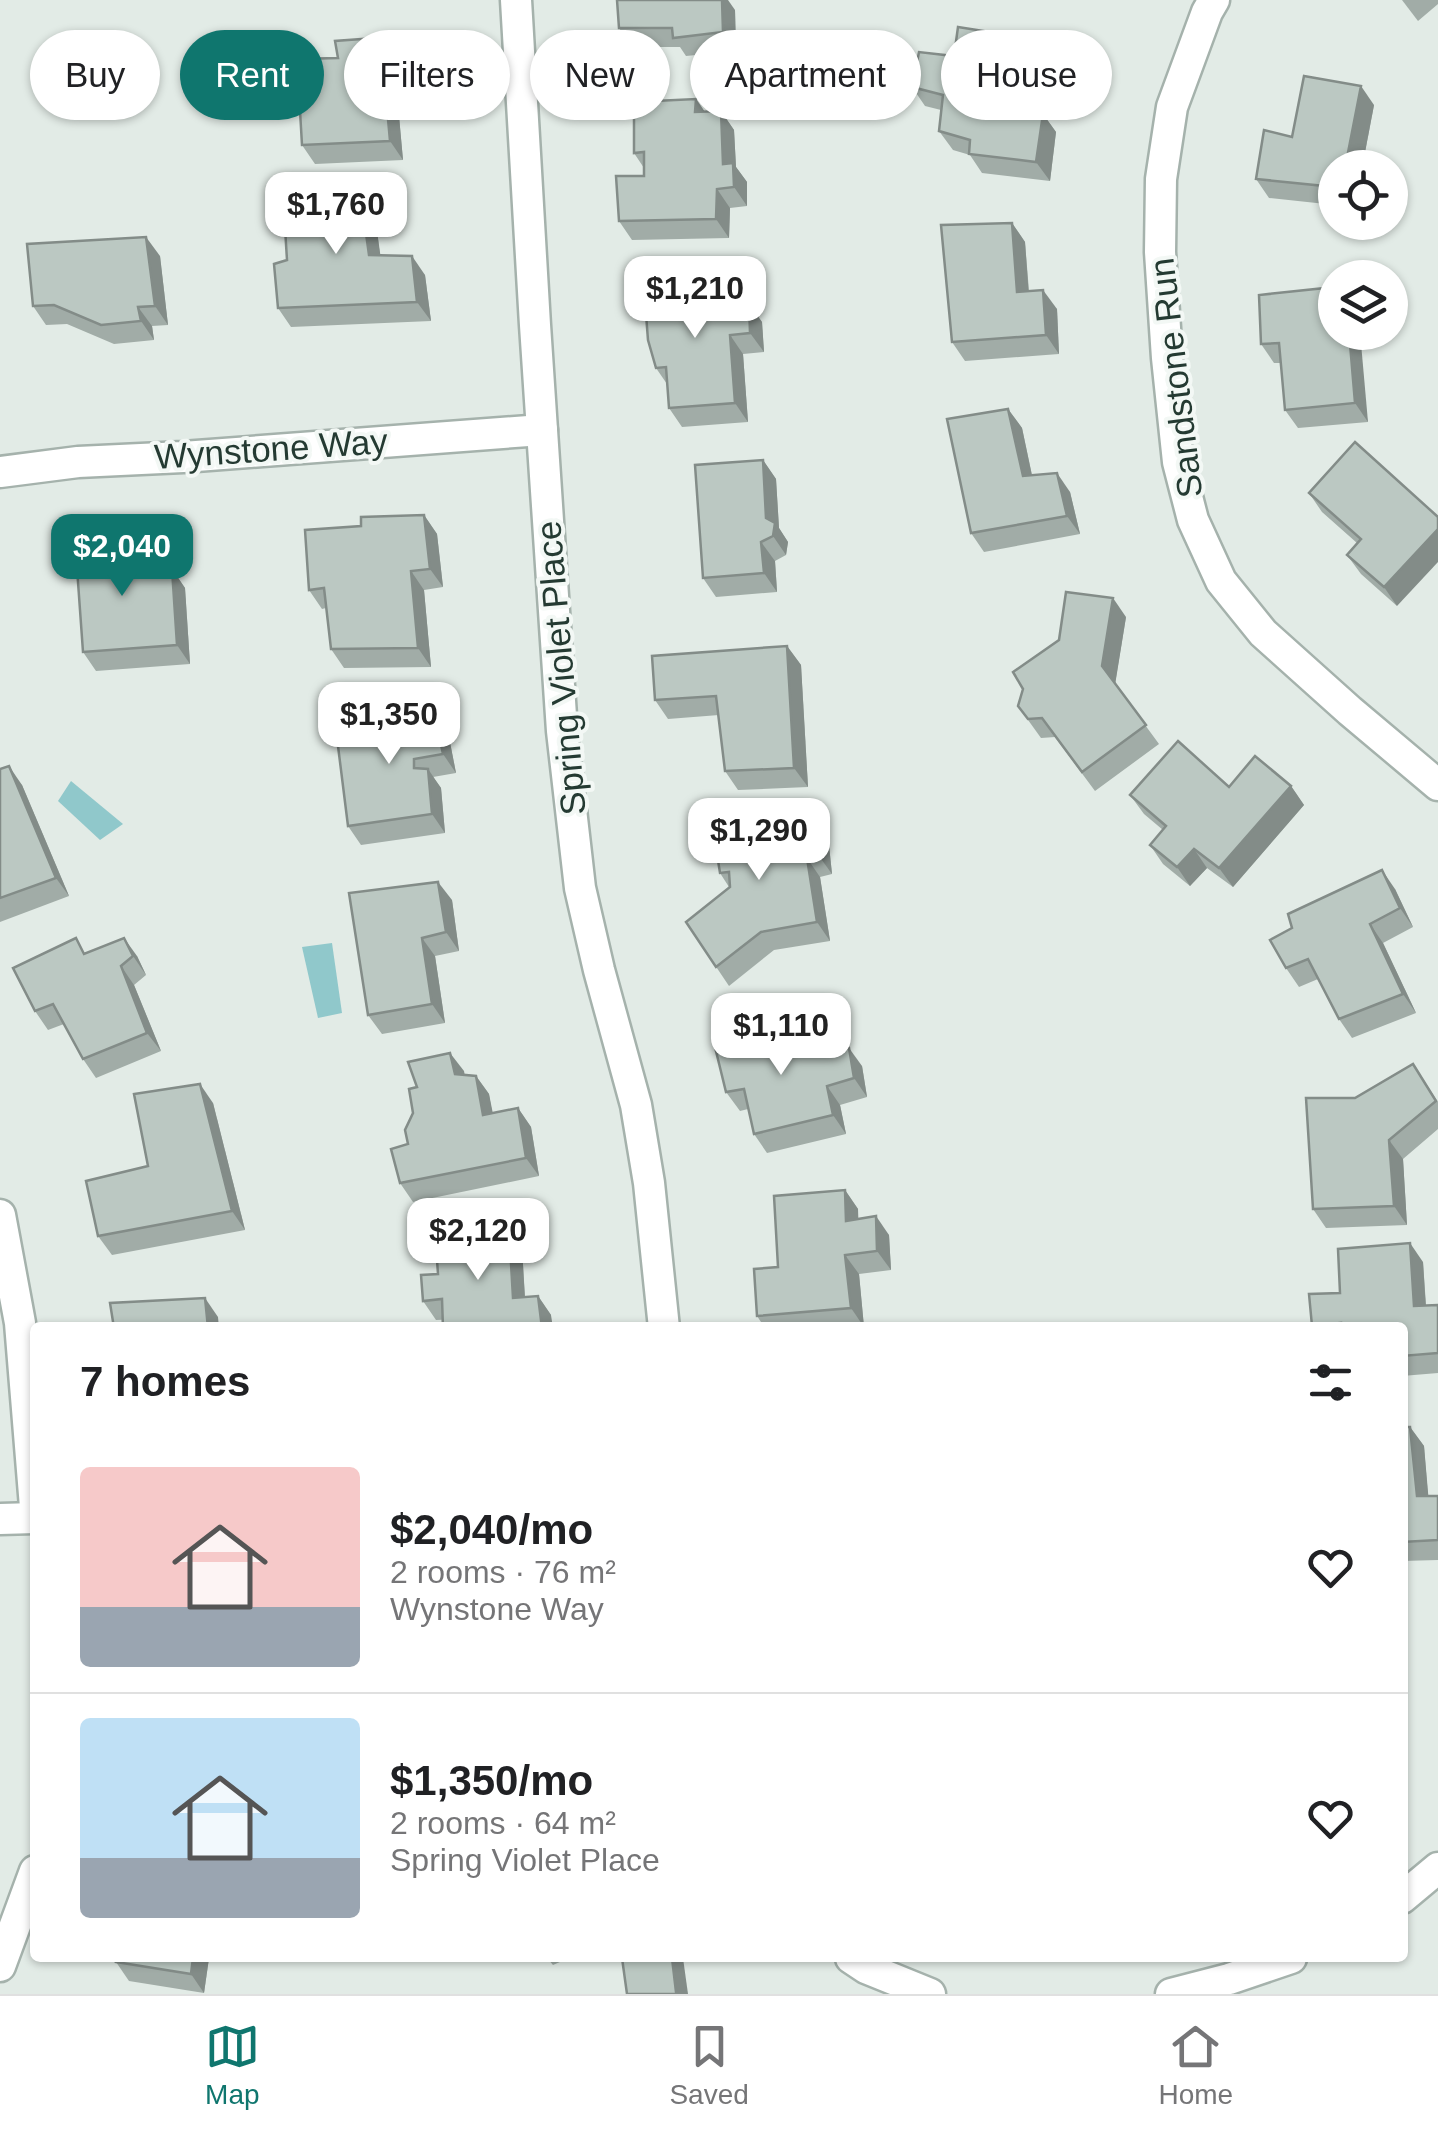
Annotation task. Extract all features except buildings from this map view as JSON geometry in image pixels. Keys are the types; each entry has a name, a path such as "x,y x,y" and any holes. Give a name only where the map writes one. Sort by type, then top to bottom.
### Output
{"street":[{"name":"Spring Violet Place","path":"516,0 562,731 580,888 636,1105 649,1182 663,1322"},
{"name":"Sandstone Run","path":"1214,0 1172,107 1161,179 1160,252 1166,358 1178,462 1194,520 1221,581 1263,633 1438,784"},
{"name":"Wynstone Way","path":"0,472 78,462 542,430"},
{"path":"0,1215 20,1322 30,1445"},
{"path":"0,1520 30,1518"},
{"path":"1408,1893 1438,1868"},
{"path":"0,1966 30,1885"},
{"path":"858,1962 930,1994"},
{"path":"1171,1994 1279,1962"}],"water":[{"path":"71,781 123,824 100,840 58,801"},
{"path":"332,943 342,1013 318,1018 302,947"}]}
